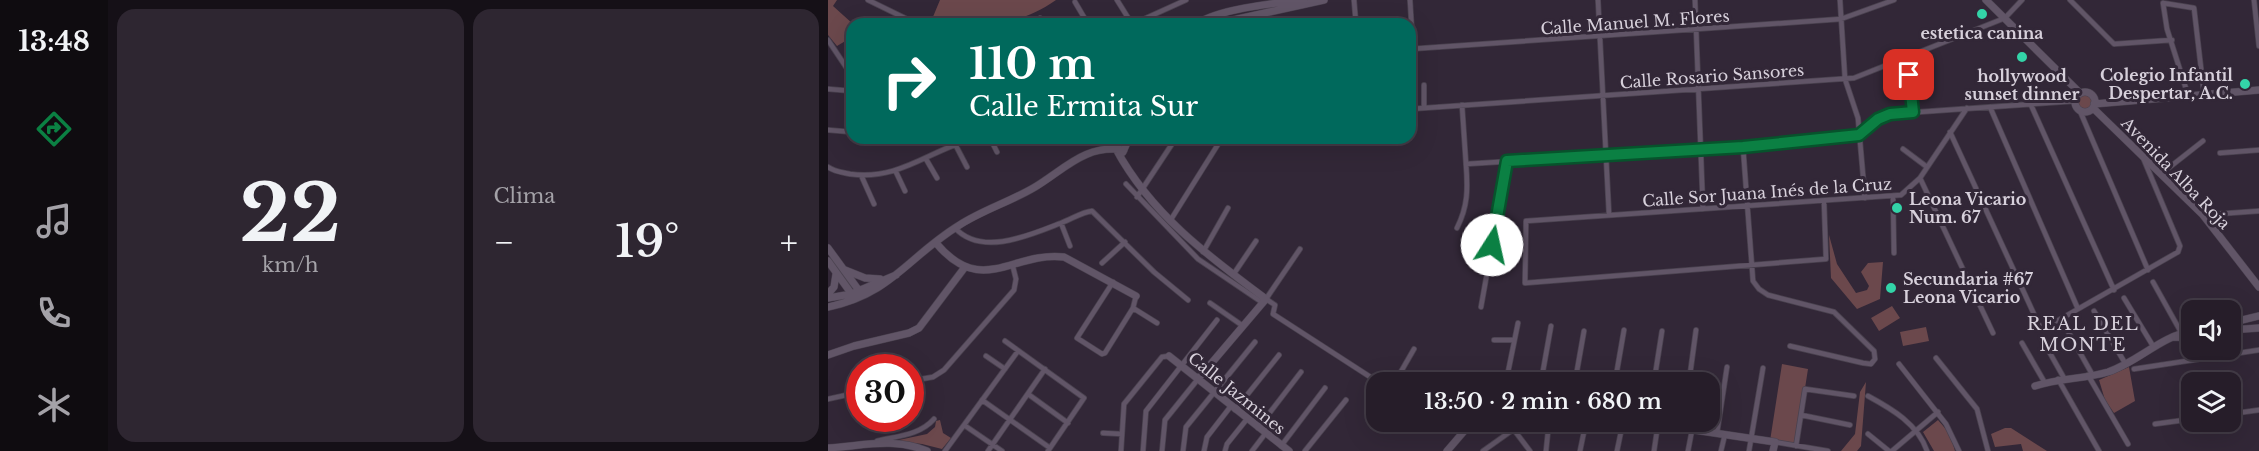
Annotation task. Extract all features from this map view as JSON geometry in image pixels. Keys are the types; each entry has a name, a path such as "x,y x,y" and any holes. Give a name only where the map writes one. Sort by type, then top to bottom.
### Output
{"main road":[{"path":"1208,18 1280,4 1324,0"},
{"path":"1986,0 2080,93 2090,94 2094,106"},
{"path":"1243,18 1280,4"},
{"path":"2080,93 2075,101 2080,111 2087,112 2094,106 2188,95 2259,90"},
{"name":"Avenida Alba Roja","path":"2094,106 2203,215 2259,287"},
{"path":"1121,144 1120,152 1140,194 1203,252 1264,301 1198,379"},
{"path":"1120,152 1125,144"},
{"path":"828,307 890,282 955,228 975,215 1028,192 1076,157 1100,149 1120,152"},
{"path":"936,243 945,254 965,267 988,270 1013,267 1053,256 1064,257 1136,296"},
{"path":"828,248 853,297"},
{"path":"828,261 861,294"},
{"path":"828,355 854,346 909,333 919,328 965,267"},
{"path":"839,271 865,278 886,278"},
{"path":"828,296 834,287 839,271"},
{"path":"861,294 886,278 896,275"},
{"path":"828,296 853,297"},
{"path":"2241,320 2259,316"},
{"path":"2241,329 2259,328"},
{"path":"2035,386 2061,379 2108,372 2153,346 2173,337 2181,336"},
{"name":"Calle Jazmines","path":"1169,356 1289,451"},
{"path":"1447,451 1463,432"},
{"path":"1714,432 1775,442 1773,451"},
{"path":"828,448 891,442 927,451"}],"street":[{"path":"868,0 905,18"},
{"path":"1117,0 1129,18"},
{"path":"1146,18 1186,0"},
{"path":"1354,0 1356,18"},
{"path":"1410,0 1411,18"},
{"path":"1598,0 1602,36 1609,214"},
{"path":"1695,0 1703,209"},
{"path":"1840,0 1845,79 1858,118 1865,198"},
{"name":"Calle Manuel M. Flores","path":"1416,49 1841,19 1894,0"},
{"path":"2005,18 2022,0"},
{"path":"2070,0 2114,44 2172,40"},
{"path":"2254,0 2259,46"},
{"path":"1075,2 1084,18"},
{"path":"2188,95 2162,2 2181,2 2191,6 2196,12 2204,94"},
{"name":"Calle Rosario Sansores","path":"1416,109 1845,79 1862,75 2005,18"},
{"path":"828,40 846,67"},
{"path":"1907,57 1913,112"},
{"path":"1424,85 1424,108"},
{"path":"828,89 846,90"},
{"path":"1466,164 1743,147 1859,135 1878,119 1890,114 2075,101"},
{"path":"1457,228 1466,209 1468,191 1462,105"},
{"path":"2031,105 2114,290"},
{"path":"1990,107 2078,309"},
{"name":"Calle Sor Juana Inés de la Cruz","path":"1750,266 1526,283 1526,222 1609,214 1893,196 1905,193 1920,178 1967,108"},
{"path":"2080,111 2148,270"},
{"path":"828,130 846,132"},
{"path":"1950,132 2039,326"},
{"path":"2161,174 2203,141"},
{"path":"828,167 833,171 861,175 896,172 956,144 967,167"},
{"path":"993,144 997,152"},
{"path":"1140,194 1172,144"},
{"path":"1170,221 1218,144"},
{"path":"1743,147 1750,266 1753,281 1763,293 1834,312 1874,351 1875,359 1871,364 1863,363 1790,346"},
{"path":"1903,149 1927,167"},
{"path":"2220,153 2259,150"},
{"path":"2057,321 2178,252 2180,246 2142,155"},
{"path":"926,159 937,178"},
{"path":"1481,307 1507,161"},
{"path":"896,172 905,191"},
{"path":"861,175 874,204"},
{"path":"1920,178 1993,333"},
{"path":"1126,184 1140,194 1198,259 1264,301 1275,305 1272,311 1275,316 1366,374"},
{"path":"1893,196 1894,253"},
{"path":"1750,266 1826,259 1824,201"},
{"path":"1203,252 1228,208"},
{"path":"955,228 963,236 980,242 1011,239 1092,211 1154,272 1188,300"},
{"path":"2203,215 2259,211"},
{"path":"1061,223 1070,246"},
{"path":"1233,275 1256,241"},
{"path":"1102,263 1125,242"},
{"path":"1264,301 1300,249"},
{"path":"924,379 933,377 957,357 1014,290 1016,279 1013,267"},
{"path":"1113,282 1078,339 1102,354 1105,353 1133,308 1136,296"},
{"path":"2153,282 2181,328"},
{"path":"2124,298 2153,346"},
{"path":"1209,303 1243,326"},
{"path":"1133,308 1157,323"},
{"path":"2094,311 2125,363"},
{"path":"1143,451 1146,411 1216,320"},
{"path":"1508,372 1518,322"},
{"path":"1543,372 1551,326"},
{"path":"2065,326 2128,444"},
{"path":"1617,372 1624,330"},
{"path":"1690,372 1696,330"},
{"path":"1577,372 1584,331"},
{"path":"1656,372 1662,331"},
{"path":"2042,339 2099,451"},
{"path":"1494,340 1514,340"},
{"path":"982,400 1049,450 1084,398 1005,341"},
{"path":"1183,451 1185,429 1255,342"},
{"path":"2022,343 2045,383"},
{"path":"1401,372 1414,349"},
{"path":"2134,369 2259,350"},
{"path":"945,451 1018,351"},
{"path":"986,356 1005,369"},
{"path":"1121,451 1126,400 1162,357 1169,356"},
{"path":"1204,451 1207,437 1279,356"},
{"path":"1936,358 1977,409 1988,451"},
{"path":"1899,364 1952,432 1959,451"},
{"path":"1721,451 1727,367"},
{"path":"1749,451 1763,368"},
{"path":"988,451 1045,369"},
{"path":"1258,428 1301,372"},
{"path":"1162,451 1165,420 1198,379"},
{"path":"1281,446 1325,388"},
{"path":"1796,446 1807,388 1854,396"},
{"path":"1028,394 1068,423"},
{"path":"828,399 846,395"},
{"path":"1868,396 1899,414 1915,431 1927,451"},
{"path":"1305,451 1346,400"},
{"path":"2241,412 2259,410"},
{"path":"1868,434 1891,451 1938,412"},
{"path":"1801,415 1850,425"},
{"path":"873,442 926,429 934,419"},
{"path":"1225,451 1227,444 1247,419"},
{"path":"2155,424 2181,420"},
{"path":"964,425 1002,451"},
{"path":"1103,432 1122,434"},
{"path":"1483,451 1510,432"},
{"path":"1516,432 1530,451"},
{"path":"1546,451 1548,432"},
{"path":"1581,451 1584,432"},
{"path":"1617,451 1621,432"},
{"path":"1654,451 1657,432"},
{"path":"1688,451 1691,432"},
{"path":"1252,451 1265,434"},
{"path":"1775,442 1828,451"},
{"path":"1490,446 1495,451"}],"shaded area":[{"path":"828,0 837,0 833,6 846,18 846,41 837,46 828,35"},
{"path":"940,0 1056,0 1040,10 1019,18 932,18"},
{"path":"2085,95 2090,97 2092,102 2090,107 2085,109 2080,107 2078,102 2080,97"},
{"path":"1829,235 1837,264 1856,293 1867,290 1869,286 1861,272 1868,263 1883,262 1880,299 1857,309 1831,278"},
{"path":"1892,306 1900,318 1879,331 1871,318"},
{"path":"1926,327 1929,341 1903,346 1900,332"},
{"path":"1782,364 1808,369 1796,446 1770,441"},
{"path":"2129,367 2135,401 2114,413 2105,400 2099,380"},
{"path":"1866,382 1861,446 1857,451 1841,451 1855,434 1860,392"},
{"path":"940,420 943,433 951,438 942,449 894,441 927,434 935,427 936,421"},
{"path":"1938,420 1950,434 1955,451 1934,451 1923,432"},
{"path":"2011,428 2047,451 2023,451 2021,444 1995,447 1991,434"}],"place":[{"name":"estetica canina","path":"1982,14"},
{"name":"hollywood sunset dinner","path":"2022,57"},
{"name":"Colegio Infantil Despertar, A.C.","path":"2245,84"},
{"name":"Leona Vicario Num. 67","path":"1897,208"},
{"name":"Secundaria #67 Leona Vicario","path":"1891,288"}],"district":[{"name":"REAL DEL MONTE","path":"2083,334"}],"route":[{"path":"1492,245 1507,161 1743,147 1859,135 1878,119 1890,114 1913,112 1909,75"}]}
